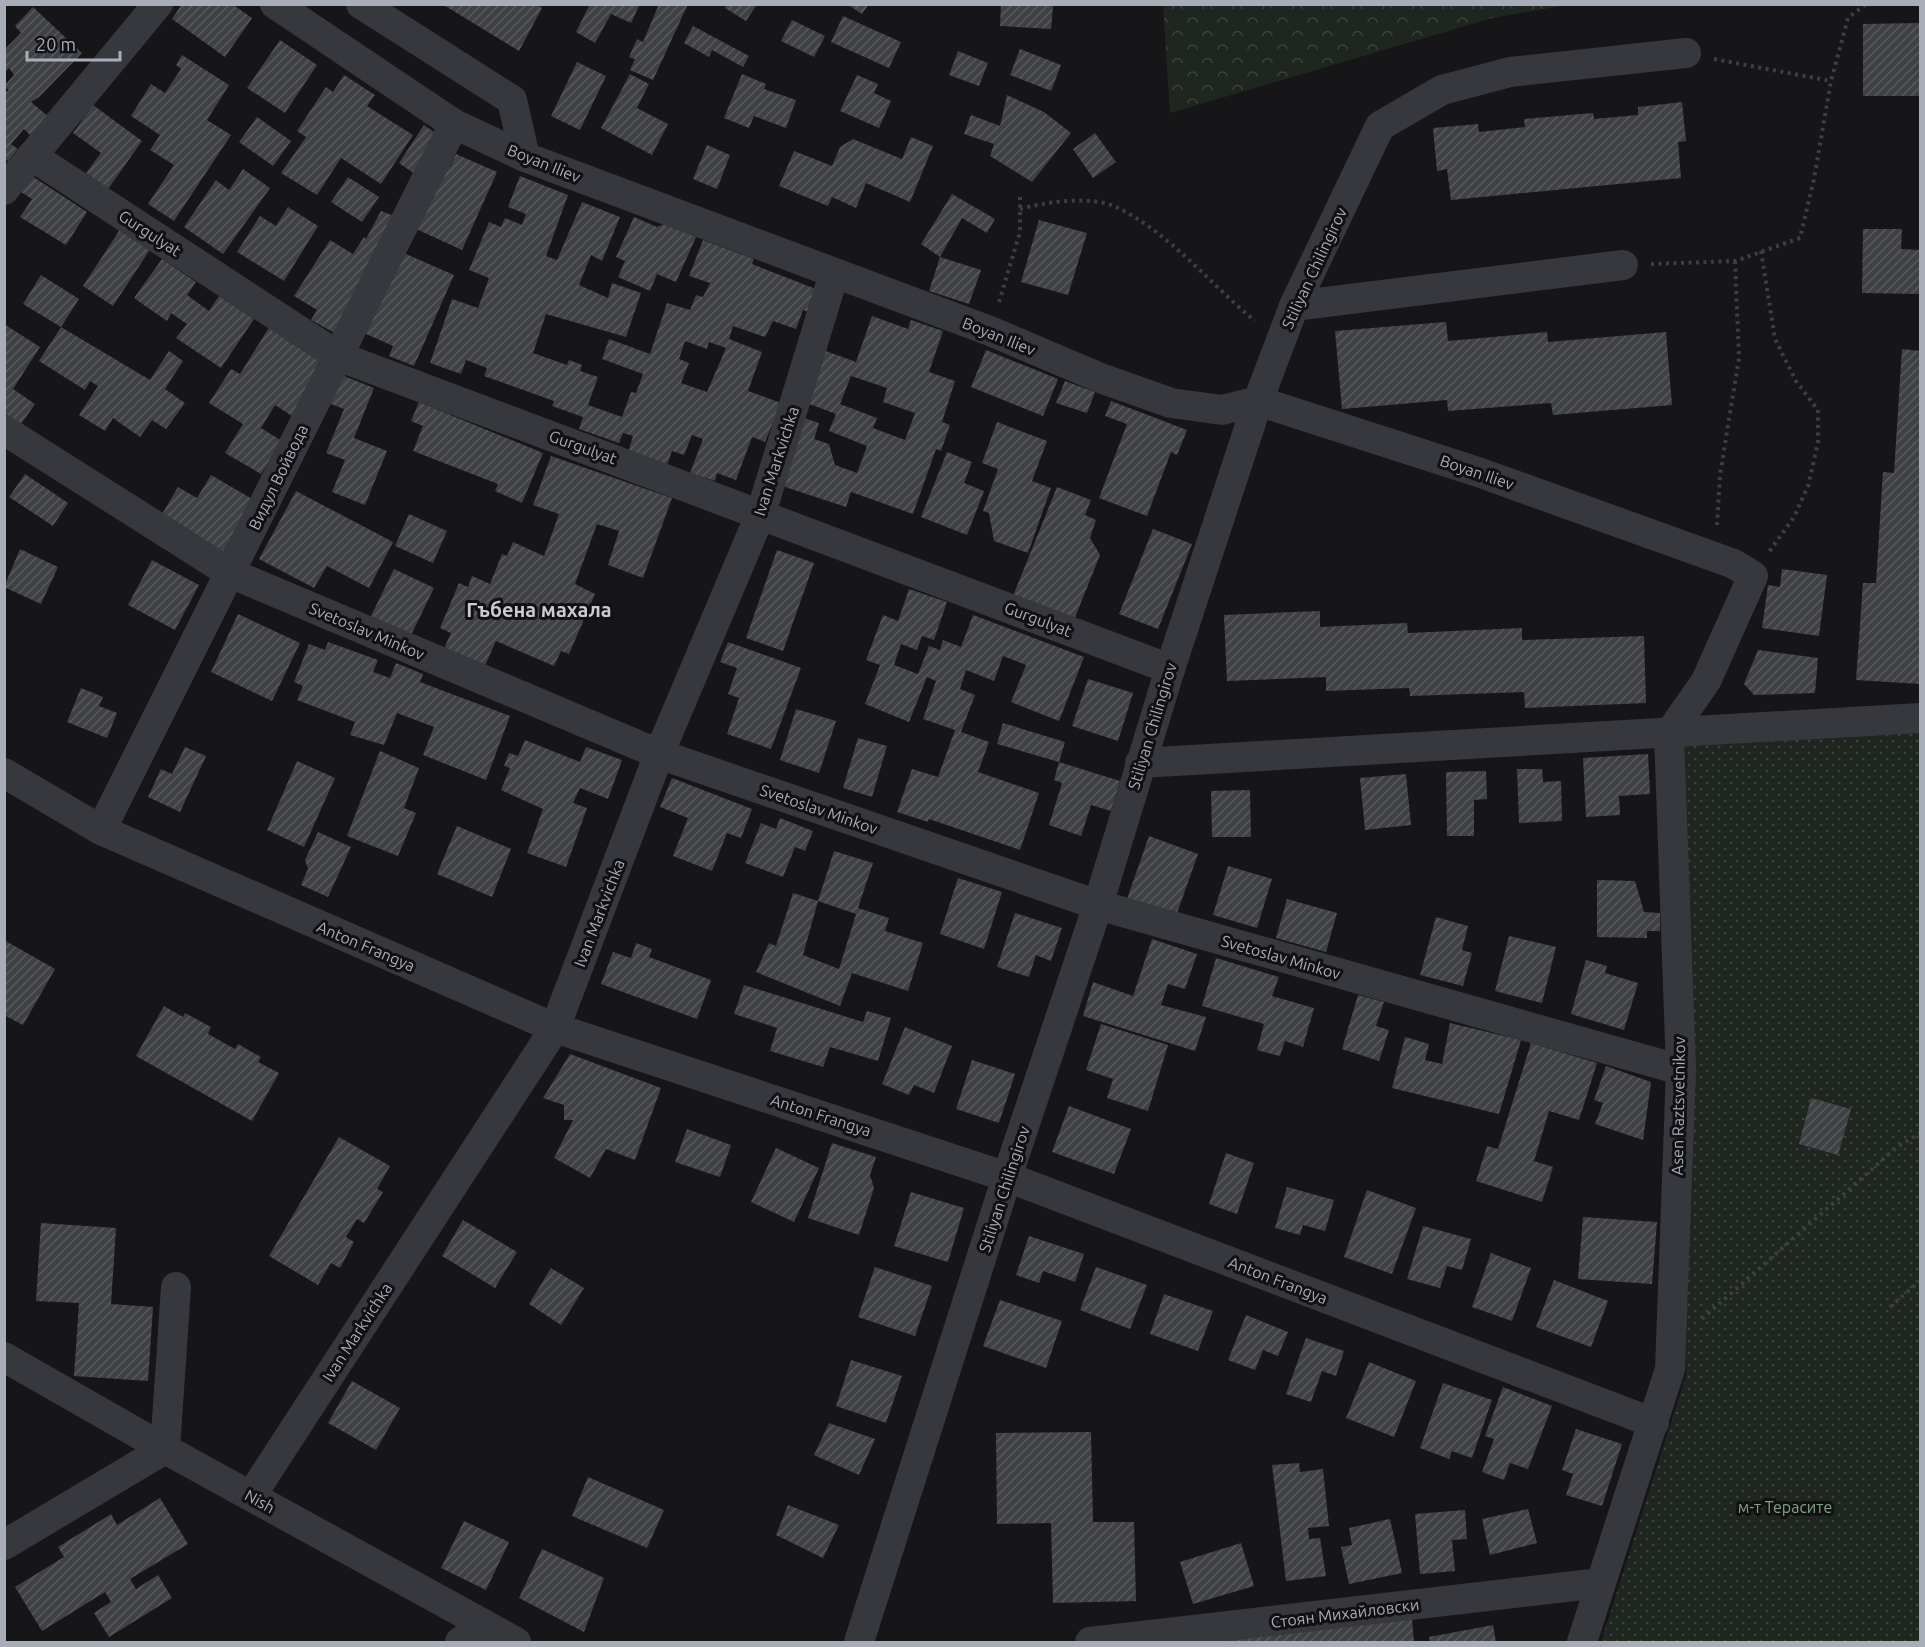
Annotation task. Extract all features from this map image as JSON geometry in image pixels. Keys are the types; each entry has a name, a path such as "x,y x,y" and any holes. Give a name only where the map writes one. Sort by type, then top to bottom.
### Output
{"street":[{"path":"4,190 158,4"},
{"name":"Boyan Iliev","path":"276,4 454,124 525,157 990,331 1103,379 1171,403 1222,410 1258,401 1478,472 1743,570"},
{"path":"360,4 512,100 525,157"},
{"name":"Stiliyan Chilingirov","path":"859,1642 1007,1177 1098,905 1140,763 1258,401 1294,306 1380,126 1442,90 1510,72 1686,53"},
{"name":"Видул Войвода","path":"100,830 454,124"},
{"name":"Gurgulyat","path":"32,156 338,356 1170,669"},
{"path":"1294,306 1623,265"},
{"name":"Ivan Markvichka","path":"250,1496 555,1028 659,754 760,513 834,274"},
{"name":"Svetoslav Minkov","path":"4,430 230,573 659,754 1098,905 1681,1070"},
{"path":"1669,734 1706,681 1743,570"},
{"path":"1140,763 1920,718"},
{"name":"Asen Raztsvetnikov","path":"1582,1642 1671,1369 1681,1070 1669,734"},
{"name":"Anton Frangya","path":"4,773 100,830 555,1028 1007,1177 1654,1423"},
{"path":"4,1545 165,1449 176,1287"},
{"name":"Nish","path":"4,1357 165,1449 516,1642"},
{"name":"Стоян Михайловски","path":"1090,1642 1600,1583"},
{"path":"460,1642 483,1624"}],"path":[{"path":"1623,265 1735,261 1800,238 1814,179 1831,81 1848,18 1866,4"},
{"path":"1686,53 1831,81"},
{"path":"990,331 1020,232 1020,196"},
{"path":"1020,209 1049,201 1100,202 1115,207 1165,239 1228,298 1280,341"},
{"path":"1735,261 1740,358 1720,475 1717,529 1743,570 1794,517 1808,486 1818,443 1818,410 1796,381 1775,339 1761,252"},
{"path":"1670,1347 1897,1147 1920,1133"},
{"path":"1890,1307 1920,1281"}],"green space":[{"path":"1163,4 1567,5 1492,18 1170,113"},
{"name":"м-т Терасите","path":"1920,727 1920,1642 1601,1642 1686,1376 1677,743"}],"building":[{"path":"182,4 232,4 252,18 225,57 172,19"},
{"path":"442,4 536,4 542,8 519,51"},
{"path":"590,4 640,4 631,23 611,14 595,43 576,32"},
{"path":"659,4 688,4 653,80 630,70 635,59 629,57 637,39 643,42"},
{"path":"727,4 757,4 746,21 725,8"},
{"path":"847,4 869,4 862,14"},
{"path":"1001,4 1053,6 1051,29 1000,26"},
{"path":"33,7 82,53 39,97 31,102 49,117 32,137 24,129 11,144 18,149 8,161 4,158 4,94 9,90 4,86 14,75 9,68 4,73 4,50 21,33 15,26"},
{"path":"843,16 901,42 889,68 831,42"},
{"path":"792,20 825,36 814,57 781,41"},
{"path":"1920,23 1920,96 1863,96 1863,24"},
{"path":"693,26 749,56 743,67 712,50 709,57 684,43"},
{"path":"280,40 317,65 285,113 247,88"},
{"path":"1020,49 1061,65 1051,91 1010,75"},
{"path":"958,51 988,63 979,86 949,75"},
{"path":"182,55 229,85 207,120 231,135 174,221 148,204 174,165 150,150 160,135 131,116 151,84 165,93 181,69 176,65"},
{"path":"577,62 606,76 580,130 551,116"},
{"path":"630,74 649,84 637,108 668,124 652,155 601,128"},
{"path":"742,74 766,84 764,89 796,100 786,128 754,116 749,128 724,118"},
{"path":"344,75 375,95 367,106 413,135 381,184 341,158 317,195 281,173 306,137 297,131 326,87 333,92"},
{"path":"857,75 878,84 874,93 891,101 879,128 840,111"},
{"path":"1007,95 1044,112 1071,133 1032,182 990,156 994,144 964,134 971,115 1000,126"},
{"path":"1682,102 1686,141 1678,142 1681,178 1451,200 1447,169 1437,171 1433,128 1478,124 1479,132 1525,127 1524,119 1593,113 1594,119 1638,115 1638,107"},
{"path":"93,105 142,141 108,189 86,173 101,153 73,133"},
{"path":"257,117 291,141 273,166 239,142"},
{"path":"424,125 442,138 422,179 399,163"},
{"path":"1095,133 1116,162 1093,178 1073,149"},
{"path":"911,137 933,146 910,202 866,183 856,208 832,197 828,206 779,186 794,151 832,166 840,147 853,139 902,159"},
{"path":"707,145 730,155 717,189 693,179"},
{"path":"456,154 497,172 462,250 416,229 445,165 450,167"},
{"path":"243,169 270,188 223,254 184,227 216,180 229,190"},
{"path":"32,176 87,212 66,245 20,217 32,199 21,192"},
{"path":"520,176 568,195 546,256 557,260 582,202 620,217 602,261 591,255 579,285 608,298 612,283 641,293 626,337 546,314 533,353 567,365 569,360 582,365 580,371 598,377 588,405 622,417 631,392 636,393 643,374 602,359 609,339 650,354 667,303 690,310 696,295 703,297 710,283 689,276 703,240 754,259 752,264 821,291 813,314 803,310 796,329 773,321 765,337 733,326 729,339 762,352 748,391 781,403 765,442 752,437 736,480 717,473 715,481 690,473 703,439 692,435 684,455 672,451 667,465 628,452 633,436 623,433 619,443 579,429 583,417 552,406 554,401 484,376 487,368 466,360 461,374 430,363 452,299 478,308 489,278 469,270 489,222 501,227 505,218 522,225 526,214 508,207","holes":["685,341 707,349 709,342 726,348 707,392 681,383 689,363 679,359"]},
{"path":"348,177 379,197 362,222 331,202"},
{"path":"952,194 995,219 987,233 962,218 940,257 921,244"},
{"path":"288,207 318,226 284,281 237,252 260,216 276,226"},
{"path":"381,211 400,218 342,337 311,320 317,310 294,296 330,240 353,254 364,237 366,239"},
{"path":"634,217 657,227 665,224 696,237 676,282 657,274 650,291 618,277 625,261 616,257"},
{"path":"1039,220 1087,233 1068,295 1021,282"},
{"path":"121,228 151,248 113,306 83,286"},
{"path":"1863,229 1902,229 1901,249 1920,250 1920,294 1862,293"},
{"path":"399,251 454,275 414,366 389,356 393,346 364,333"},
{"path":"940,257 981,270 969,304 929,291"},
{"path":"162,259 196,282 187,295 209,311 219,296 254,319 221,368 176,338 187,324 171,313 167,321 134,298"},
{"path":"41,275 79,299 61,327 23,304"},
{"path":"872,316 908,329 911,320 943,331 929,372 955,381 942,422 950,425 941,451 936,449 913,514 851,492 846,507 776,484 798,416 819,423 814,439 829,444 835,465 857,473 867,446 829,431 836,414 804,402 823,350 856,362","holes":["851,376 887,388 883,402 915,413 905,440 873,428 877,418 840,404"]},
{"path":"1446,322 1448,341 1547,332 1548,342 1666,332 1672,405 1553,415 1551,403 1448,411 1447,400 1342,409 1335,331"},
{"path":"4,324 40,347 13,389 35,404 21,424 4,413"},
{"path":"270,326 327,362 292,416 275,405 261,428 282,441 261,474 225,453 243,424 209,403 231,369 240,374"},
{"path":"61,327 150,380 169,351 183,361 165,389 185,403 166,429 152,420 140,437 113,418 105,431 79,415 98,386 90,381 85,390 39,361"},
{"path":"1902,349 1920,351 1920,684 1856,680 1863,583 1876,583 1883,472 1894,473"},
{"path":"986,350 1058,379 1043,416 971,387"},
{"path":"339,374 374,388 354,438 387,451 365,505 332,492 345,460 326,453 344,409 328,403"},
{"path":"1065,381 1095,392 1087,413 1056,403"},
{"path":"1111,401 1187,430 1177,455 1171,452 1147,516 1099,498 1127,424 1105,416"},
{"path":"419,402 543,453 522,503 495,491 498,484 413,451 423,426 411,421"},
{"path":"997,422 1047,441 1032,481 1051,488 1028,553 994,541 989,513 983,511 998,469 982,463"},
{"path":"947,452 972,462 964,483 984,491 967,535 921,517"},
{"path":"551,456 672,498 643,578 608,565 619,531 597,524 575,584 595,594 569,654 561,651 554,666 496,641 483,670 442,653 451,633 440,628 459,583 468,587 472,576 490,584 502,554 507,556 513,542 544,556 559,514 533,505"},
{"path":"25,474 68,503 53,526 9,497"},
{"path":"211,475 254,500 223,552 161,516 178,487 197,498"},
{"path":"1057,487 1091,500 1085,515 1096,520 1090,538 1100,555 1074,620 1013,596"},
{"path":"296,491 393,542 369,588 327,566 314,588 259,559"},
{"path":"409,514 447,531 433,563 395,546"},
{"path":"1153,529 1192,544 1158,629 1119,614"},
{"path":"20,549 58,567 41,604 4,587"},
{"path":"777,550 814,563 783,651 746,638"},
{"path":"152,560 199,585 175,630 128,605"},
{"path":"394,569 434,588 411,635 371,616"},
{"path":"1782,569 1827,575 1819,636 1762,628 1768,585 1780,587"},
{"path":"909,589 947,602 934,640 922,636 917,650 901,644 894,665 918,674 929,646 940,650 943,640 961,647 973,615 1084,657 1059,721 1011,702 1026,665 1003,656 994,681 966,670 960,689 975,695 961,732 989,742 978,772 1039,793 1020,850 929,819 928,822 897,812 912,769 938,777 955,730 923,719 936,681 927,677 909,722 865,704 880,665 866,660 883,615 898,621"},
{"path":"1320,611 1320,627 1407,623 1408,633 1522,628 1522,640 1644,636 1646,703 1525,708 1524,692 1410,696 1409,688 1326,691 1326,677 1227,681 1224,615"},
{"path":"238,614 300,643 272,701 211,672"},
{"path":"328,642 378,660 373,672 390,678 396,663 423,674 420,682 510,716 486,780 423,755 434,727 397,713 384,745 350,735 355,722 297,700 303,686 294,682 309,644 325,650"},
{"path":"728,642 801,668 771,749 727,734 739,698 728,694 737,668 720,662"},
{"path":"1758,650 1818,658 1815,693 1754,695 1744,684"},
{"path":"1088,679 1133,693 1118,741 1072,726"},
{"path":"81,688 103,697 99,706 117,713 107,738 67,722"},
{"path":"796,709 836,721 819,773 780,760"},
{"path":"1003,723 1065,742 1059,762 997,744"},
{"path":"858,738 887,746 872,797 843,788"},
{"path":"525,740 580,762 586,747 622,760 608,799 580,788 573,803 587,808 566,867 527,853 543,809 501,790 510,768 504,766 509,753 518,756"},
{"path":"185,747 206,756 180,812 148,797 161,769 172,774"},
{"path":"380,751 419,768 404,808 416,813 398,856 347,836"},
{"path":"1648,754 1650,794 1619,796 1620,815 1586,817 1583,758"},
{"path":"297,761 335,778 304,847 267,830"},
{"path":"1059,762 1120,781 1111,811 1091,805 1081,836 1049,825 1062,783 1054,780"},
{"path":"1517,769 1542,769 1543,782 1561,781 1562,821 1519,823"},
{"path":"1486,771 1487,799 1474,800 1474,836 1447,836 1446,772"},
{"path":"1406,774 1411,825 1365,830 1360,778"},
{"path":"672,778 752,809 741,838 727,833 712,871 673,856 688,818 660,807"},
{"path":"1250,790 1251,837 1212,837 1211,791"},
{"path":"780,818 813,831 805,851 795,847 783,877 745,863 761,823 776,829"},
{"path":"457,826 511,849 492,897 437,874"},
{"path":"318,832 351,847 328,897 301,885 308,869 305,860"},
{"path":"1149,836 1198,854 1176,916 1127,899"},
{"path":"834,851 873,863 858,908 889,918 885,931 923,943 908,991 852,973 840,1006 756,972 769,943 776,946 793,893 818,901","holes":["818,901 856,914 839,969 803,955"]},
{"path":"1228,866 1272,879 1257,928 1213,915"},
{"path":"958,878 1002,892 984,949 940,934"},
{"path":"1597,880 1635,881 1644,912 1660,913 1660,931 1647,931 1647,938 1597,937"},
{"path":"1287,899 1337,913 1326,952 1276,938"},
{"path":"1015,913 1062,928 1051,961 1036,955 1029,977 997,967"},
{"path":"1436,917 1468,926 1462,950 1472,953 1463,986 1420,975"},
{"path":"1509,936 1556,947 1542,1003 1495,991"},
{"path":"1152,939 1197,954 1185,989 1168,984 1161,1005 1206,1017 1195,1051 1083,1016 1093,982 1133,996"},
{"path":"4,940 55,969 23,1025 4,1015"},
{"path":"636,943 652,949 649,957 711,980 697,1019 601,984 613,952 631,958"},
{"path":"1216,958 1279,977 1272,996 1314,1008 1303,1047 1285,1041 1280,1056 1257,1050 1264,1024 1202,1006"},
{"path":"1586,960 1607,966 1605,973 1638,983 1624,1030 1571,1014"},
{"path":"744,985 863,1022 867,1011 891,1018 878,1061 830,1047 823,1067 770,1051 777,1028 734,1014"},
{"path":"1358,995 1384,1002 1376,1026 1389,1030 1379,1061 1342,1049"},
{"path":"164,1006 183,1017 185,1013 211,1027 208,1034 235,1049 238,1044 261,1057 258,1062 279,1073 252,1121 136,1056"},
{"path":"1450,1023 1521,1040 1499,1114 1392,1088 1405,1037 1429,1044 1425,1060 1442,1064"},
{"path":"1101,1024 1168,1045 1148,1111 1107,1098 1113,1079 1086,1070"},
{"path":"905,1027 952,1046 934,1093 914,1085 909,1095 882,1084"},
{"path":"1531,1043 1597,1063 1579,1120 1549,1111 1534,1161 1553,1167 1542,1202 1476,1181 1487,1146 1498,1149"},
{"path":"570,1054 661,1088 635,1160 606,1149 590,1178 554,1158 573,1120 564,1120 564,1105 543,1098"},
{"path":"972,1060 1015,1074 999,1123 956,1109"},
{"path":"1606,1066 1651,1082 1643,1140 1595,1124 1603,1103 1594,1100"},
{"path":"1811,1098 1851,1109 1838,1155 1799,1144"},
{"path":"1069,1106 1131,1129 1114,1174 1052,1152"},
{"path":"687,1129 731,1145 720,1177 675,1162"},
{"path":"339,1137 390,1166 377,1189 383,1192 364,1223 357,1219 346,1237 354,1242 340,1268 331,1263 318,1285 269,1256"},
{"path":"832,1143 876,1157 870,1175 874,1188 859,1235 808,1218"},
{"path":"776,1148 819,1168 794,1222 751,1202"},
{"path":"1226,1153 1254,1163 1237,1214 1209,1204"},
{"path":"1287,1187 1334,1200 1325,1231 1303,1225 1300,1235 1275,1228"},
{"path":"1367,1190 1416,1208 1392,1274 1344,1257"},
{"path":"911,1192 964,1208 948,1262 894,1246"},
{"path":"1583,1217 1657,1222 1652,1284 1578,1279"},
{"path":"463,1220 517,1252 495,1288 442,1256"},
{"path":"41,1223 116,1228 111,1304 153,1307 148,1381 74,1376 79,1303 36,1301"},
{"path":"1423,1226 1471,1239 1462,1270 1447,1266 1440,1288 1407,1279"},
{"path":"1029,1236 1084,1254 1075,1282 1043,1271 1039,1283 1016,1275"},
{"path":"1491,1253 1531,1268 1512,1321 1472,1307"},
{"path":"875,1267 932,1286 915,1336 858,1317"},
{"path":"1096,1267 1147,1285 1130,1329 1080,1310"},
{"path":"551,1268 584,1288 561,1325 529,1304"},
{"path":"1554,1280 1608,1301 1591,1347 1536,1327"},
{"path":"1164,1294 1213,1311 1198,1351 1150,1334"},
{"path":"1000,1300 1062,1321 1046,1368 983,1346"},
{"path":"1246,1315 1288,1332 1278,1356 1263,1350 1255,1370 1228,1360"},
{"path":"1306,1338 1344,1351 1336,1376 1322,1371 1311,1402 1286,1394"},
{"path":"851,1360 902,1376 886,1423 836,1406"},
{"path":"1369,1362 1416,1381 1394,1437 1346,1418"},
{"path":"352,1381 400,1408 376,1450 328,1423"},
{"path":"1443,1383 1492,1400 1472,1458 1452,1451 1449,1459 1420,1448"},
{"path":"1503,1387 1552,1406 1528,1469 1510,1463 1504,1480 1482,1472 1494,1439 1485,1436"},
{"path":"829,1423 875,1439 859,1475 814,1455"},
{"path":"1576,1429 1622,1444 1602,1506 1566,1495 1573,1474 1562,1470"},
{"path":"1091,1432 1093,1522 1134,1522 1136,1601 1053,1603 1051,1523 997,1524 996,1433"},
{"path":"1299,1463 1300,1472 1323,1469 1329,1526 1308,1528 1309,1539 1320,1538 1326,1576 1286,1581 1272,1465"},
{"path":"588,1477 664,1510 647,1548 572,1516"},
{"path":"160,1498 188,1544 130,1579 136,1589 158,1575 172,1598 109,1637 94,1613 111,1602 105,1592 42,1631 15,1587 64,1557 58,1547 111,1514 117,1525"},
{"path":"788,1505 839,1525 823,1558 776,1535"},
{"path":"1528,1509 1537,1543 1490,1555 1482,1519"},
{"path":"1465,1510 1467,1539 1452,1540 1455,1571 1420,1574 1415,1514"},
{"path":"1390,1519 1402,1573 1349,1584 1341,1547 1352,1545 1349,1528"},
{"path":"464,1521 509,1542 486,1590 441,1568"},
{"path":"1241,1543 1254,1586 1193,1604 1180,1562"},
{"path":"542,1549 604,1578 584,1632 519,1598"},
{"path":"1412,1619 1414,1642 1223,1642 1223,1640"},
{"path":"1493,1625 1496,1642 1430,1642 1429,1637"}],"district":[{"name":"Гъбена махала","path":"539,610"}]}
